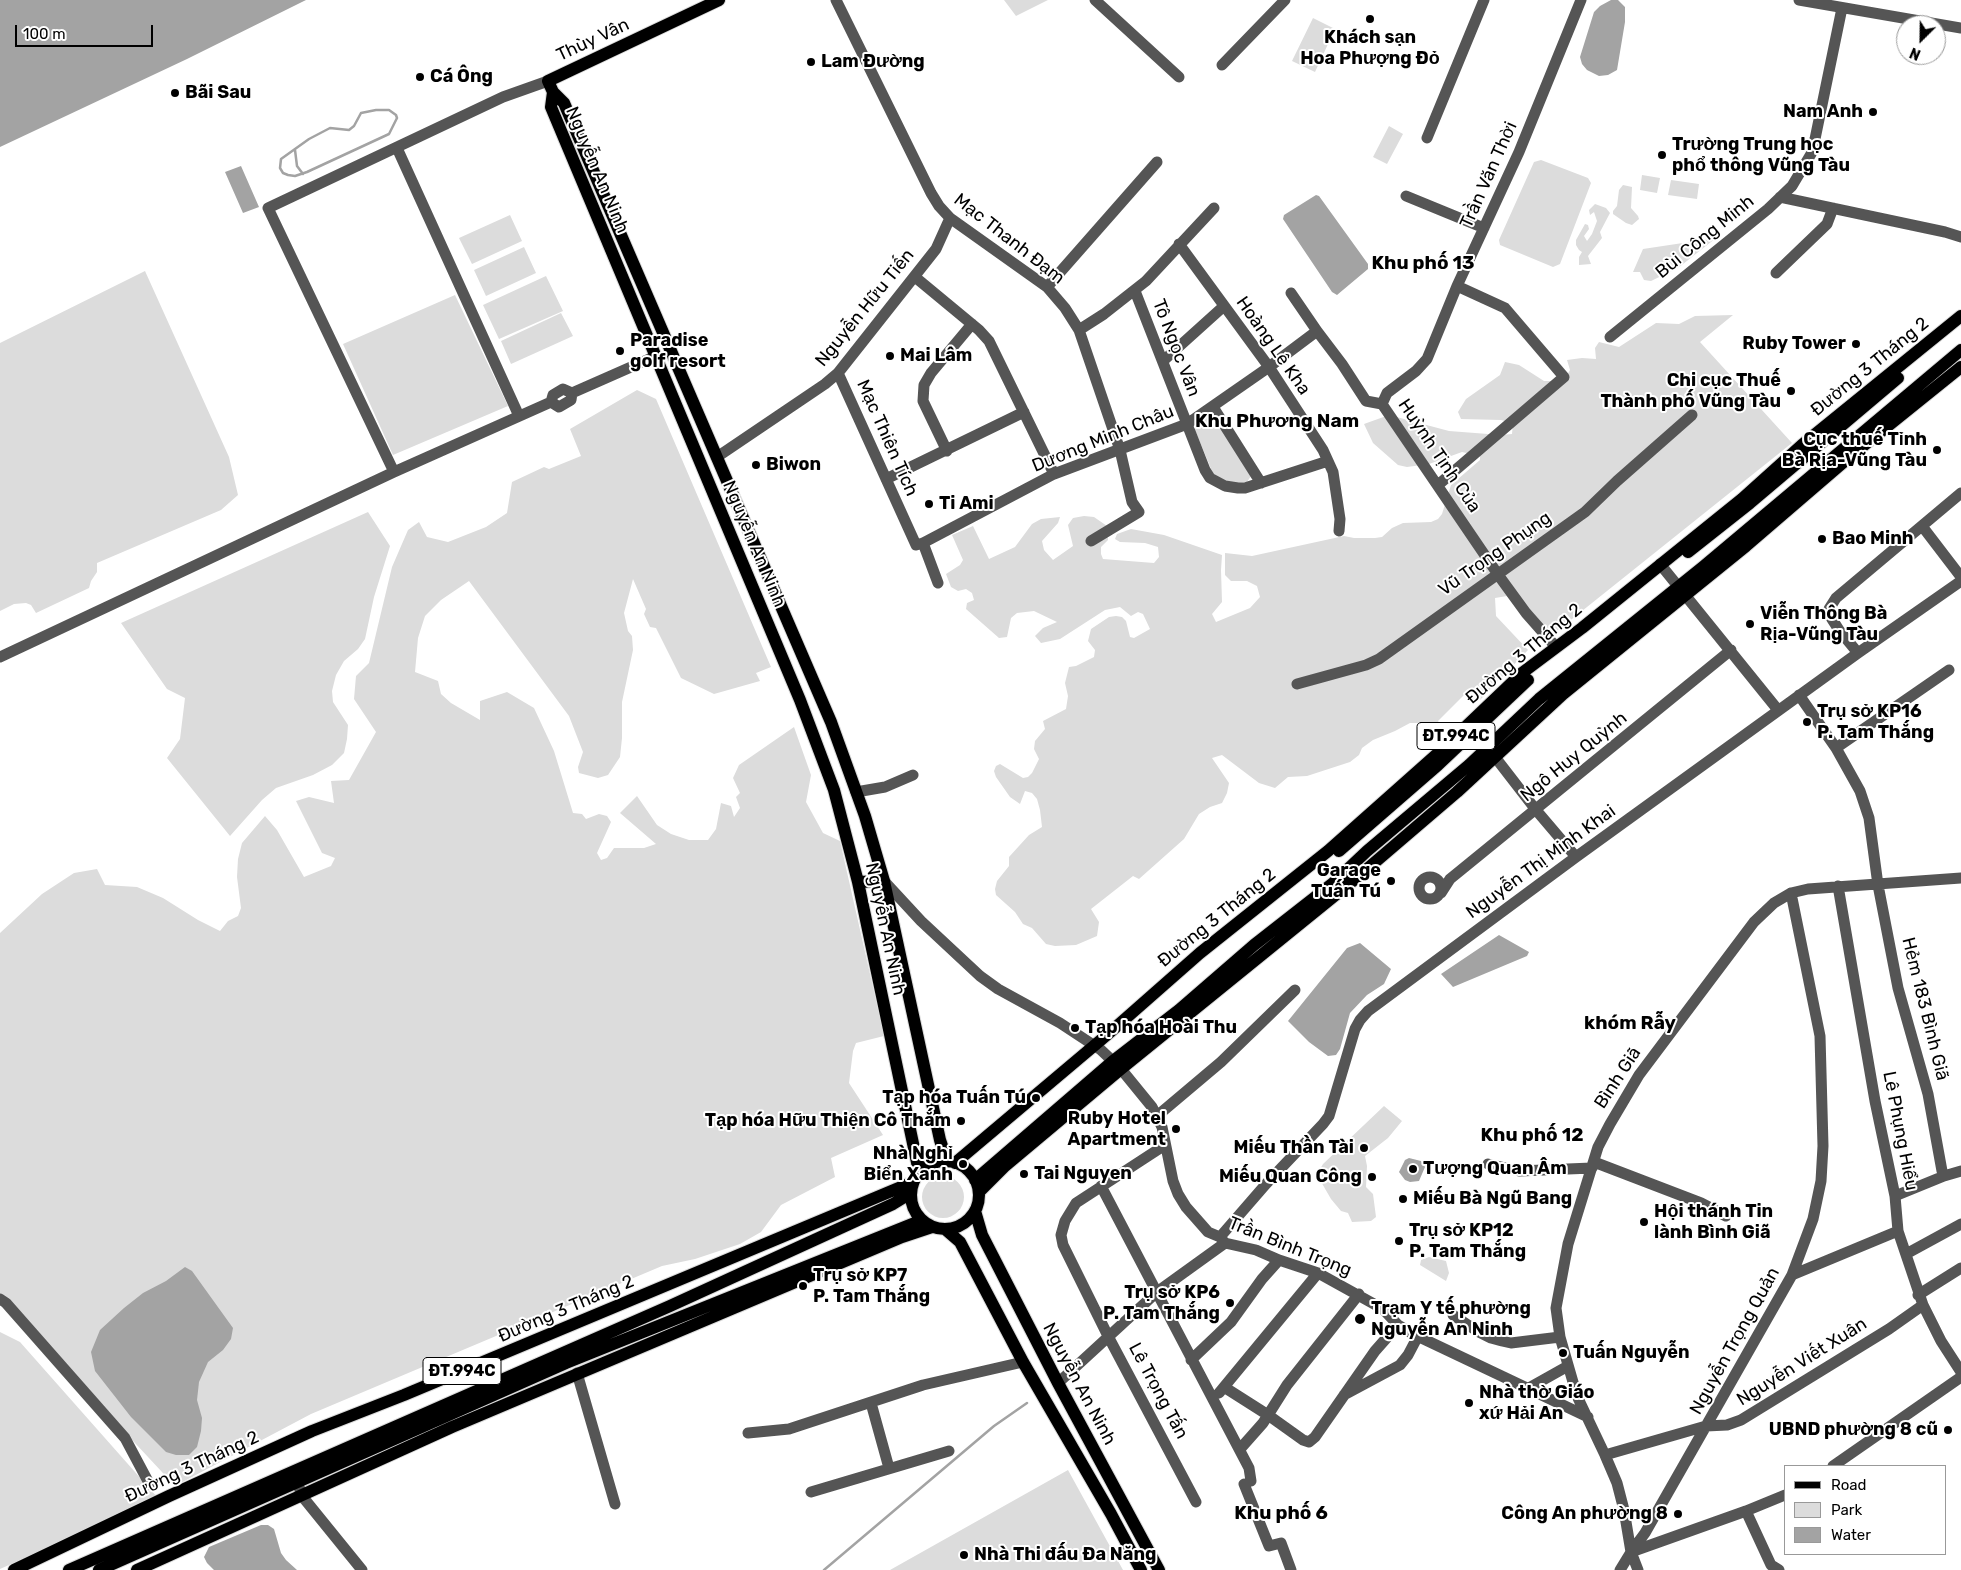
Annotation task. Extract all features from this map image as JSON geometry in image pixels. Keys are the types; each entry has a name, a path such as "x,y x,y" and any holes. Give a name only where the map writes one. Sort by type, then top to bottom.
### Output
{"main road":[{"name":"Thùy Vân","path":"551,87 719,0"},
{"name":"Nguyễn An Ninh","path":"551,87 564,103 671,349 817,691 856,792 884,881 940,1140 955,1164"},
{"name":"Nguyễn An Ninh","path":"551,87 551,107 800,700 834,790 858,882 915,1183"},
{"name":"Đường 3 Tháng 2","path":"955,1164 1438,765 1561,647 1663,567 1750,503 1925,351 1961,316"},
{"name":"Đường 3 Tháng 2","path":"1925,351 1961,325"},
{"path":"656,356 671,349"},
{"name":"ĐT.994C","path":"977,1186 1004,1167 1117,1065 1371,856 1457,792 1579,674 1682,591 1961,350"},
{"name":"ĐT.994C","path":"1682,591 1786,513 1860,448 1961,367"},
{"name":"ĐT.994C","path":"1371,856 1539,699 1579,674"},
{"path":"800,700 817,691"},
{"path":"852,857 873,849"},
{"path":"858,882 884,881"},
{"name":"ĐT.994C","path":"68,1570 670,1306 894,1204 915,1183 927,1166 937,1162 955,1164"},
{"path":"955,1164 977,1186 978,1202 975,1211"},
{"path":"915,1183 912,1203 933,1225"},
{"name":"Đường 3 Tháng 2","path":"14,1570 169,1496 312,1431 404,1395 915,1183"},
{"name":"Nguyễn An Ninh","path":"975,1211 982,1235 1058,1383 1159,1570"},
{"name":"ĐT.994C","path":"137,1570 452,1427 577,1373 902,1236 933,1225 962,1224 975,1211"},
{"name":"Nguyễn An Ninh","path":"933,1225 960,1242 1023,1362 1111,1514 1141,1570"},
{"name":"ĐT.994C","path":"99,1570 566,1363 933,1225"},
{"path":"1111,1514 1125,1507"}],"street":[{"name":"Mạc Thanh Đạm","path":"836,0 931,193 950,218 1047,287 1065,308 1078,330 1120,450 1132,502 1139,512 1091,541"},
{"path":"1095,0 1178,77"},
{"path":"1222,65 1285,0"},
{"path":"1427,138 1484,0"},
{"name":"Trần Văn Thời","path":"1382,404 1387,393 1416,371 1427,359 1457,286 1519,152 1581,0"},
{"path":"1799,0 1961,28"},
{"name":"Bùi Công Minh","path":"1610,337 1768,210 1792,186 1813,146 1842,8"},
{"path":"394,472 268,208 503,97 551,87"},
{"path":"397,148 519,416"},
{"path":"1047,287 1157,162"},
{"path":"1406,196 1484,228"},
{"path":"1780,197 1945,232 1961,238"},
{"path":"1078,330 1135,291 1214,208"},
{"path":"1776,273 1827,224 1832,208"},
{"name":"Nguyễn Hữu Tiến","path":"717,457 824,384 838,372 936,249 950,218"},
{"name":"Hoàng Lê Kha","path":"1179,244 1269,367 1328,461 1334,482 1340,519 1339,531"},
{"path":"915,277 985,336 992,346 1054,474"},
{"path":"1438,484 1564,377 1504,308 1457,286"},
{"name":"Tô Ngọc Vân","path":"1135,291 1205,470 1210,478 1225,486 1238,488 1261,483 1328,461"},
{"name":"Huỳnh Tịnh Của","path":"1291,293 1366,401 1382,404 1526,613 1561,647"},
{"path":"1163,361 1224,306"},
{"path":"947,451 922,401 924,385 972,324"},
{"name":"Dương Minh Châu","path":"919,544 1054,474 1187,424 1269,367 1316,331"},
{"path":"0,657 394,472 519,416 551,402 559,407 571,400 572,393 656,356"},
{"name":"Mạc Thiên Tích","path":"838,372 886,479 938,583"},
{"name":"Tô Ngọc Vân","path":"1213,407 1261,483"},
{"path":"886,479 1024,412"},
{"name":"Vũ Trọng Phụng","path":"1297,684 1366,665 1379,659 1585,512 1617,480 1692,416"},
{"path":"1858,653 1838,630 1830,616 1829,609 1836,598 1961,493"},
{"path":"1922,526 1961,576"},
{"path":"1663,567 1778,710"},
{"name":"Nguyễn Thị Minh Khai","path":"1058,1383 1157,1292 1222,1240 1266,1184 1323,1124 1329,1116 1355,1029 1368,1011 1799,694 1961,581"},
{"name":"Ngô Huy Quỳnh","path":"1441,893 1450,879 1731,650"},
{"path":"1836,748 1949,670"},
{"name":"Hẻm 183 Bình Giã","path":"1799,694 1836,748 1860,791 1869,818 1878,885 1898,988 1928,1094 1942,1171"},
{"path":"1495,757 1576,857"},
{"path":"856,792 885,787 913,775"},
{"name":"Bình Giã","path":"1638,1570 1631,1552 1617,1483 1577,1396 1560,1337 1556,1308 1568,1244 1598,1147 1638,1075 1754,922 1774,903 1791,893 1808,889 1961,878"},
{"name":"Trần Bình Trọng","path":"884,881 920,921 980,976 998,989 1060,1023 1098,1047 1117,1065 1152,1107 1157,1116 1162,1127 1173,1181 1178,1194 1208,1232 1222,1240 1256,1250 1318,1273 1383,1308 1398,1325 1418,1336 1588,1417"},
{"name":"Lê Phụng Hiểu","path":"1838,886 1875,1101 1895,1196 1898,1231 1921,1300 1941,1341 1961,1372"},
{"name":"Nguyễn Trọng Quản","path":"1631,1552 1645,1534 1792,1275 1813,1220 1821,1181 1823,1146 1820,1036 1791,893"},
{"path":"1157,1116 1221,1062 1295,990"},
{"name":"Lê Trọng Tấn","path":"1165,1145 1076,1203 1065,1221 1062,1235 1063,1245 1108,1336 1196,1502"},
{"path":"1488,1164 1519,1171 1593,1165 1701,1203 1726,1216"},
{"path":"1895,1196 1961,1171"},
{"path":"1101,1186 1249,1468 1247,1482 1269,1546 1281,1543 1291,1570"},
{"path":"1906,1254 1961,1224"},
{"path":"1792,1275 1898,1231"},
{"path":"1191,1360 1232,1322 1262,1279 1279,1260"},
{"name":"Nguyễn Viết Xuân","path":"1605,1455 1706,1426 1727,1425 1741,1420 1889,1328 1961,1268"},
{"path":"1213,1400 1318,1273"},
{"path":"1240,1450 1268,1415 1287,1385 1359,1294"},
{"path":"0,1298 125,1438 150,1485"},
{"path":"1453,1315 1477,1331 1502,1341 1512,1343 1560,1337"},
{"path":"1224,1387 1303,1440 1309,1442 1315,1437 1375,1351 1398,1325"},
{"path":"1342,1396 1400,1365 1408,1355 1418,1336"},
{"path":"748,1433 788,1429 923,1386 1023,1362"},
{"path":"1527,1389 1568,1366"},
{"path":"577,1373 615,1504"},
{"path":"1836,1465 1961,1378"},
{"path":"872,1403 889,1468"},
{"path":"811,1492 949,1451"},
{"path":"297,1481 302,1496 362,1570"},
{"path":"1620,1570 1631,1552 1784,1496"},
{"path":"1746,1511 1772,1565 1779,1570"}],"green space":[{"path":"1004,0 1048,0 1016,16"},
{"path":"1313,18 1335,29 1315,72 1292,61"},
{"path":"1389,126 1403,134 1387,164 1373,157"},
{"path":"1541,160 1588,178 1591,183 1560,264 1553,267 1500,245 1499,240 1534,162"},
{"path":"1642,175 1660,178 1657,193 1640,190"},
{"path":"1671,180 1699,184 1697,199 1668,195"},
{"path":"1623,185 1632,187 1631,208 1639,219 1632,225 1613,214 1617,206 1619,190"},
{"path":"1595,204 1606,208 1610,213 1600,232 1602,238 1588,256 1591,264 1579,265 1579,257 1582,252 1576,245 1576,240 1585,224 1588,225 1589,229 1584,236 1587,241 1592,234 1597,221 1594,212 1590,215 1589,210"},
{"path":"510,215 522,241 472,264 459,238"},
{"path":"1716,238 1678,268 1651,281 1644,280 1640,272 1633,272 1643,249"},
{"path":"524,247 536,273 486,296 474,270"},
{"path":"145,271 229,457 238,495 221,510 97,563 97,572 89,588 36,613 31,605 26,603 14,604 0,611 0,343"},
{"path":"546,276 563,311 499,339 483,305"},
{"path":"455,295 508,406 393,455 343,344"},
{"path":"561,313 573,336 511,364 501,341"},
{"path":"1733,315 1700,342 1792,443 1552,635 1536,633 1526,613 1507,596 1495,598 1496,616 1528,650 1480,700 1468,691 1438,721 1445,731 1435,739 1417,723 1410,723 1373,740 1362,748 1359,755 1350,762 1307,776 1288,777 1275,788 1259,783 1222,755 1212,758 1229,783 1222,803 1210,807 1199,814 1184,839 1139,879 1133,876 1091,909 1099,922 1097,936 1076,945 1055,946 1046,944 1032,928 1023,924 1015,912 996,895 997,881 1009,866 1009,857 1029,835 1042,827 1037,799 1032,793 1025,791 1020,804 1010,797 996,777 994,771 996,766 1000,764 1023,778 1028,777 1032,773 1039,759 1034,749 1035,741 1045,729 1043,721 1066,709 1068,696 1065,683 1069,667 1076,666 1094,657 1095,650 1088,641 1091,629 1109,617 1116,616 1122,617 1126,621 1130,637 1134,638 1150,629 1143,614 1138,612 1131,616 1120,607 1105,610 1060,639 1041,643 1035,636 1043,628 1057,622 1034,611 1017,613 1011,618 1007,637 999,638 966,609 967,603 974,600 972,593 966,589 958,591 951,587 946,574 960,565 963,560 952,535 973,526 989,559 1015,547 1032,524 1041,519 1060,517 1058,523 1042,541 1044,550 1053,560 1073,546 1068,525 1073,518 1094,517 1107,526 1108,540 1101,547 1103,559 1154,563 1159,557 1158,547 1145,543 1120,542 1115,539 1117,534 1131,529 1164,535 1222,555 1222,602 1212,614 1216,622 1250,608 1260,597 1257,586 1247,581 1231,581 1225,575 1225,553 1252,556 1344,536 1354,538 1382,537 1392,528 1403,523 1431,522 1438,519 1442,514 1451,485 1480,460 1480,456 1462,452 1429,464 1407,467 1398,465 1373,443 1364,424 1389,415 1449,431 1501,435 1512,434 1513,423 1501,420 1461,419 1458,412 1466,399 1500,375 1505,362 1519,365 1544,381 1555,381 1566,377 1570,370 1567,360 1596,359 1595,348 1599,342 1619,347 1656,323 1679,324 1695,316"},
{"path":"637,390 656,399 771,667 756,673 760,681 714,694 681,678 656,628 650,627 644,614 646,609 633,579 624,613 628,631 632,636 633,650 622,702 620,757 608,775 598,778 579,773 578,767 583,752 569,716 469,581 441,600 425,616 418,638 415,672 438,681 441,694 451,703 480,720 480,701 507,692 534,708 554,751 573,813 582,814 586,819 599,814 607,816 611,822 597,853 601,860 607,858 614,848 644,848 656,844 620,813 637,796 657,825 671,834 689,840 708,840 716,829 721,803 731,806 734,817 740,808 736,797 740,793 733,778 739,765 794,727 811,775 806,802 823,833 840,841 884,1036 856,1043 853,1051 849,1083 883,1135 831,1158 835,1177 781,1205 761,1232 740,1244 695,1259 662,1266 311,1414 175,1486 0,1298 0,933 42,894 74,873 97,869 105,885 137,887 163,898 198,920 220,931 228,921 238,916 241,908 237,877 238,859 242,843 265,816 277,830 304,877 331,866 335,858 322,853 296,801 309,797 334,803 331,781 349,780 376,732 354,699 356,676 369,663 392,567 408,530 419,522 427,537 448,542 486,527 507,513 512,482 544,467 549,469 581,456 570,429"},
{"path":"1208,414 1216,417 1251,476 1247,482 1230,484 1214,476 1195,430 1196,423"},
{"path":"368,512 390,546 374,597 365,639 358,649 344,661 336,675 332,691 333,702 348,725 344,753 332,765 313,775 276,788 262,800 230,836 167,758 180,739 185,698 167,689 121,623"},
{"path":"1384,1106 1402,1121 1388,1138 1365,1156 1367,1166 1366,1187 1373,1194 1376,1217 1371,1221 1352,1222 1348,1213 1341,1211 1331,1199 1320,1180 1319,1171 1323,1164"},
{"path":"939,1176 947,1176 958,1182 964,1197 958,1212 947,1218 939,1218 928,1212 922,1201 922,1193 928,1182"},
{"path":"1429,1257 1446,1261 1449,1273 1446,1281 1420,1265 1421,1260"},
{"path":"0,1332 20,1342 158,1498 0,1569"},
{"path":"1068,1470 1123,1570 890,1570"}],"water":[{"path":"0,0 306,0 187,59 0,147"},
{"path":"1611,0 1618,0 1625,7 1625,22 1617,70 1608,75 1599,76 1587,70 1582,64 1580,57 1594,12"},
{"path":"241,166 259,207 243,213 225,172"},
{"path":"1316,195 1319,196 1368,264 1368,269 1337,295 1332,292 1283,219 1284,215"},
{"path":"1499,935 1529,952 1527,956 1453,987 1441,974"},
{"path":"1360,943 1391,969 1384,984 1367,995 1350,1013 1340,1049 1336,1055 1328,1056 1309,1042 1288,1021 1347,948"},
{"path":"1409,1158 1421,1161 1425,1167 1419,1181 1410,1182 1405,1180 1399,1172 1405,1160"},
{"path":"185,1267 192,1271 233,1328 231,1339 223,1350 208,1362 199,1382 197,1400 202,1418 197,1447 189,1455 176,1455 166,1452 131,1417 95,1371 91,1352 100,1330 124,1308 143,1293 166,1281"},
{"path":"261,1525 268,1525 274,1529 281,1553 297,1570 214,1570 207,1563 204,1557 209,1547"}],"waterway":[{"path":"376,110 389,110 396,115 397,118 389,134 307,172 295,176 283,173 280,168 281,159 309,139 330,128 349,130 354,126 361,113 376,110"},
{"path":"295,150 297,166 303,174"},
{"path":"824,1570 994,1426 1027,1403"}],"place":[{"name":"Khách sạn Hoa Phượng Đỏ","path":"1370,19"},
{"name":"Lam Đường","path":"811,62"},
{"name":"Cá Ông","path":"420,77"},
{"name":"Bãi Sau","path":"175,93"},
{"name":"Nam Anh","path":"1873,112"},
{"name":"Trường Trung học phổ thông Vũng Tàu","path":"1662,155"},
{"name":"Ruby Tower","path":"1856,344"},
{"name":"Paradise golf resort","path":"620,351"},
{"name":"Mai Lâm","path":"890,356"},
{"name":"Chi cục Thuế Thành phố Vũng Tàu","path":"1791,391"},
{"name":"Cục thuế Tỉnh Bà Rịa-Vũng Tàu","path":"1937,450"},
{"name":"Biwon","path":"756,465"},
{"name":"Ti Ami","path":"929,504"},
{"name":"Bao Minh","path":"1822,539"},
{"name":"Viễn Thông Bà Rịa-Vũng Tàu","path":"1750,624"},
{"name":"Trụ sở KP16 P. Tam Thắng","path":"1807,722"},
{"name":"Garage Tuấn Tú","path":"1391,881"},
{"name":"Tạp hóa Hoài Thu","path":"1075,1028"},
{"name":"Tạp hóa Tuấn Tú","path":"1036,1098"},
{"name":"Tạp hóa Hữu Thiện Cô Thắm","path":"961,1121"},
{"name":"Ruby Hotel Apartment","path":"1176,1129"},
{"name":"Miếu Thần Tài","path":"1364,1148"},
{"name":"Nhà Nghỉ Biển Xanh","path":"963,1164"},
{"name":"Tượng Quan Âm","path":"1413,1169"},
{"name":"Tai Nguyen","path":"1024,1174"},
{"name":"Miếu Quan Công","path":"1372,1177"},
{"name":"Miếu Bà Ngũ Bang","path":"1403,1199"},
{"name":"Hội thánh Tin lành Bình Giã","path":"1644,1222"},
{"name":"Trụ sở KP12 P. Tam Thắng","path":"1399,1241"},
{"name":"Trụ sở KP7 P. Tam Thắng","path":"803,1286"},
{"name":"Trụ sở KP6 P. Tam Thắng","path":"1230,1303"},
{"name":"Trạm Y tế phường Nguyễn An Ninh","path":"1360,1319"},
{"name":"Tuấn Nguyễn","path":"1563,1353"},
{"name":"Nhà thờ Giáo xứ Hải An","path":"1469,1403"},
{"name":"UBND phường 8 cũ","path":"1948,1430"},
{"name":"Công An phường 8","path":"1678,1514"},
{"name":"Nhà Thi đấu Đa Năng","path":"964,1555"}],"district":[{"name":"Khu phố 13","path":"1423,264"},
{"name":"Khu Phương Nam","path":"1277,422"},
{"name":"khóm Rẫy","path":"1630,1024"},
{"name":"Khu phố 12","path":"1532,1136"},
{"name":"Khu phố 6","path":"1281,1514"}]}
